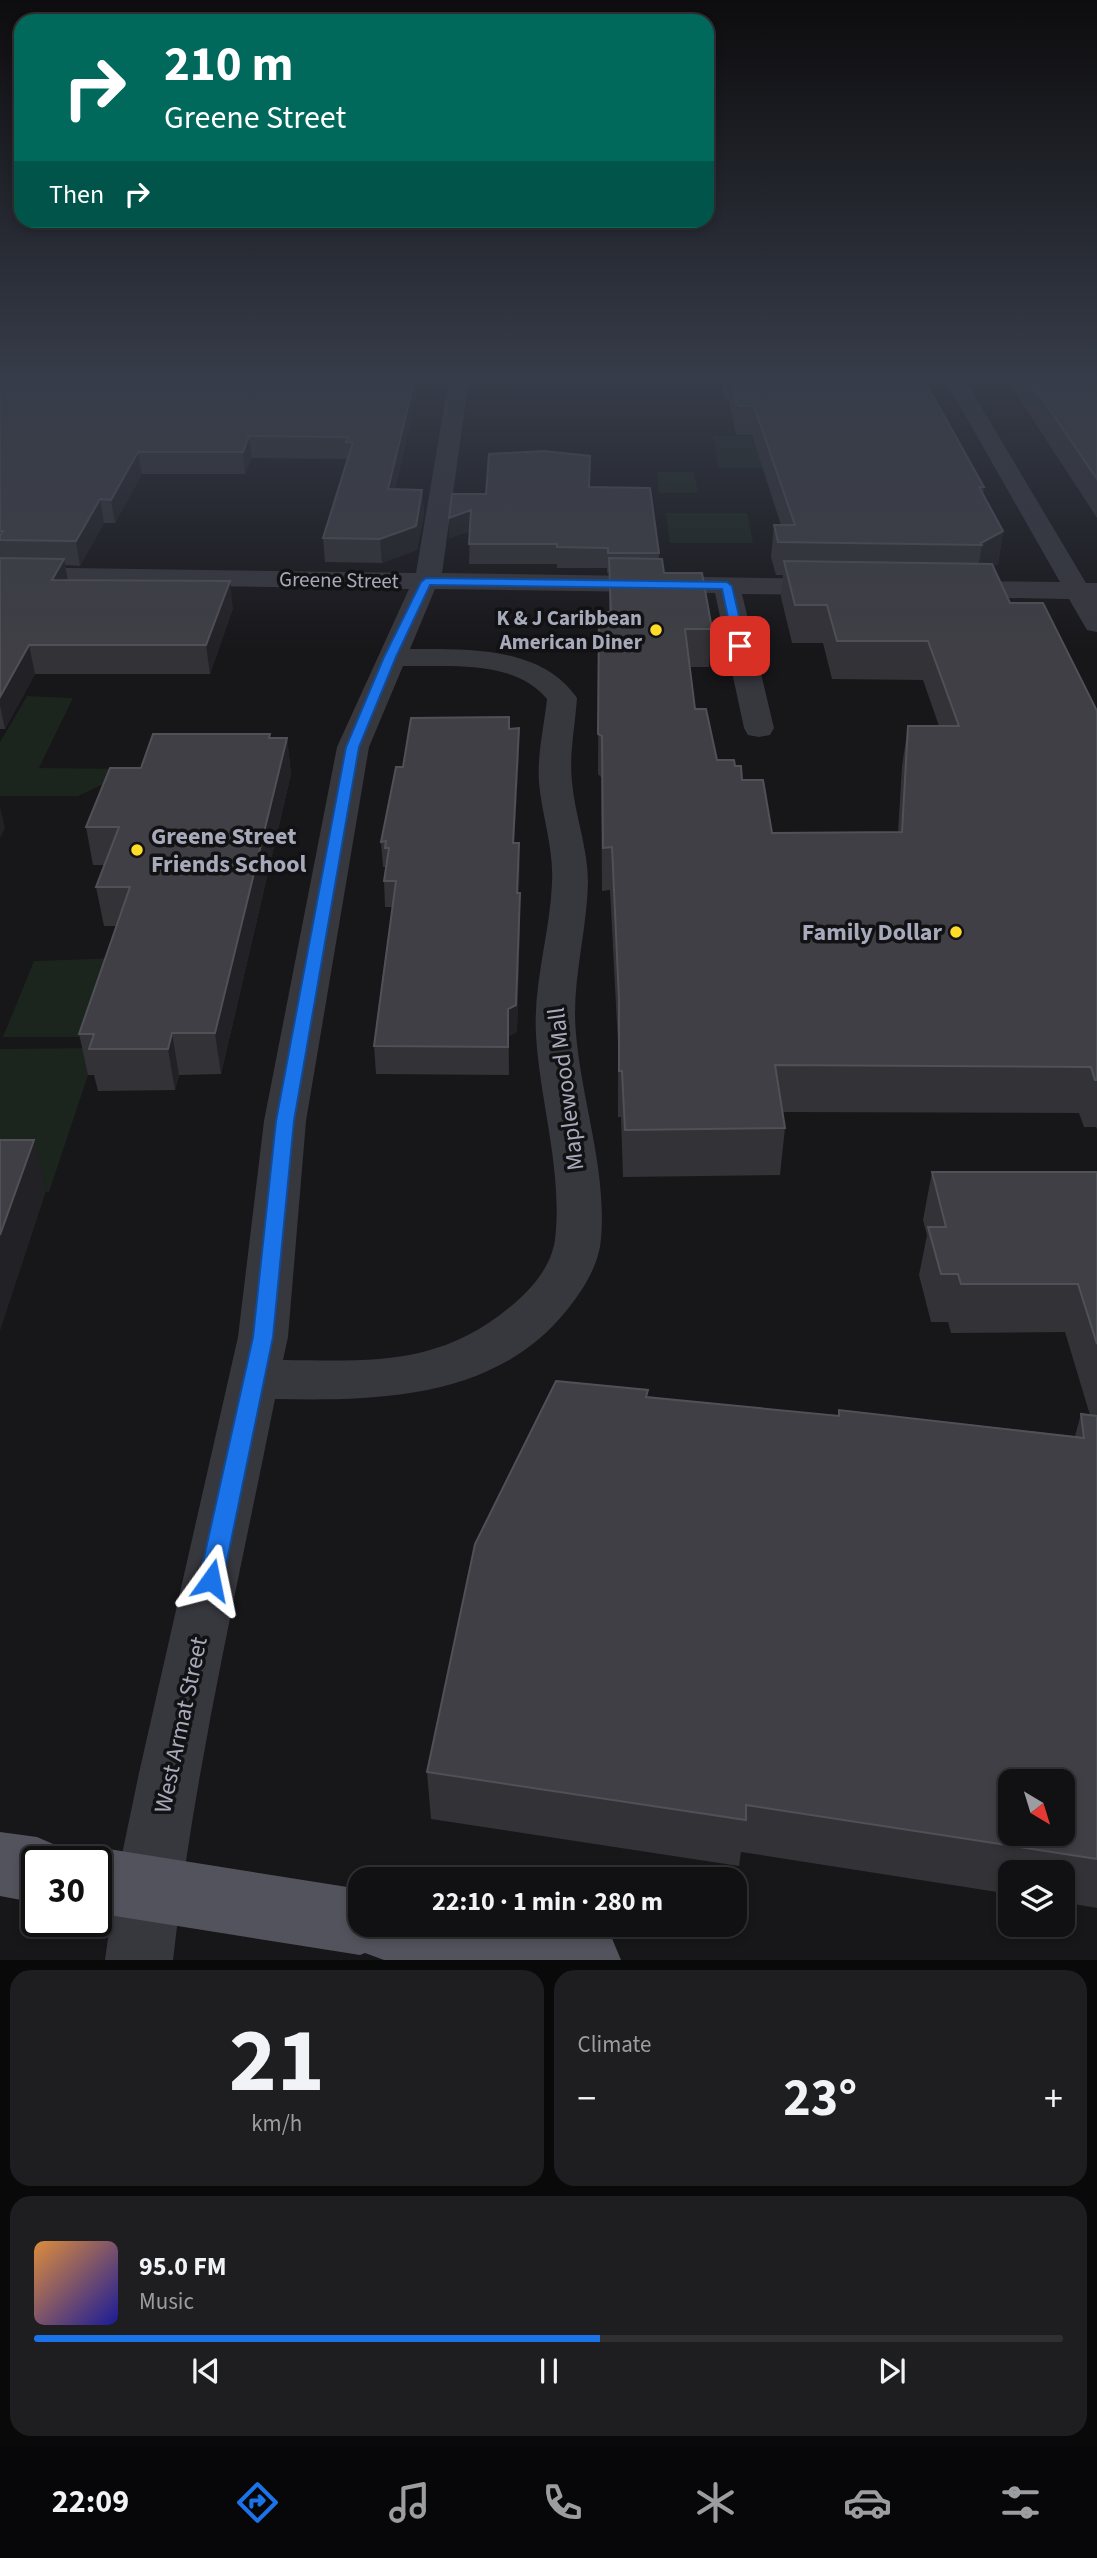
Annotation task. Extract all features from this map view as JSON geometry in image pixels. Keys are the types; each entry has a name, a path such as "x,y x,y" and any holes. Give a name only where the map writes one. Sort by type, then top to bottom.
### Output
{"main road":[{"path":"0,1864 21,1867"},
{"path":"122,1884 348,1920"},
{"path":"436,1937 519,1954 587,1959"}],"street":[{"name":"West Armat Street","path":"139,1959 122,1884 173,1760 255,1379 269,1298 285,1121 353,747 433,563 446,469"},
{"path":"1012,469 1088,591 1097,624"},
{"name":"Greene Street","path":"0,575 865,588"},
{"path":"727,586 759,728"},
{"path":"921,589 1088,591"},
{"name":"Maplewood Mall","path":"255,1379 384,1379 419,1375 454,1366 509,1337 533,1317 554,1294 569,1269 578,1242 580,1210 576,1171 555,1032 555,993 570,880 566,836 559,810 554,771 562,698 548,681 519,667 478,660 390,657"}],"shaded area":[{"path":"657,472 694,472 698,493 659,493"},
{"path":"666,513 747,513 753,543 670,543"},
{"path":"27,696 73,698 39,768 135,769 78,796 0,796 0,742"},
{"path":"118,958 91,1037 3,1037 34,961"},
{"path":"97,1048 49,1192 0,1192 0,1049"}],"building":[{"path":"0,469 128,469 111,500 100,499 76,541 0,540 3,531 0,531"},
{"path":"344,469 393,469 388,489 422,490 416,526 380,539 323,538"},
{"path":"488,469 590,469 589,487 650,488 659,553 608,553 608,548 557,547 557,544 469,544 471,510 449,518 452,494 486,494"},
{"path":"776,469 974,469 984,487 979,487 1003,531 981,543 982,545 778,542 774,525 795,525"},
{"path":"1090,469 1097,469 1097,479"},
{"path":"0,558 64,559 52,580 230,581 206,645 29,645 0,697"},
{"path":"609,558 662,559 664,573 702,573 712,629 685,629 695,709 706,709 717,760 734,760 735,766 741,766 742,780 763,780 772,833 902,832 908,726 959,726 928,641 837,641 827,605 795,605 784,561 992,564 1010,603 1043,603 1097,711 1097,1080 1091,1067 775,1065 785,1128 625,1130 622,1071 619,1071 619,999 612,847 603,848 602,736 598,734 599,612 611,612"},
{"path":"509,717 509,729 519,728 513,843 519,843 517,893 520,893 516,1005 508,1009 508,1047 374,1046 396,881 384,881 389,848 385,848 386,841 381,842 396,767 403,767 411,718"},
{"path":"153,734 270,734 269,738 287,738 215,1033 172,1033 168,1049 89,1049 94,1034 79,1034 130,887 96,887 119,827 86,827 110,768 141,768"},
{"path":"0,1140 34,1140 0,1235"},
{"path":"932,1172 1097,1172 1097,1344 1078,1284 961,1284 958,1274 941,1274 928,1227 946,1227"},
{"path":"556,1381 648,1390 646,1397 839,1416 839,1410 1084,1438 1081,1414 1097,1416 1097,1859 1012,1846 1075,1846 1075,1769 998,1769 998,1844 746,1805 746,1820 427,1772 475,1544"}],"place":[{"name":"K & J Caribbean American Diner","path":"656,630"},
{"name":"Greene Street Friends School","path":"137,850"},
{"name":"Family Dollar","path":"956,932"}],"route":[{"path":"211,1580 263,1337 285,1121 353,747 390,657 426,582 727,586 740,646"}]}
